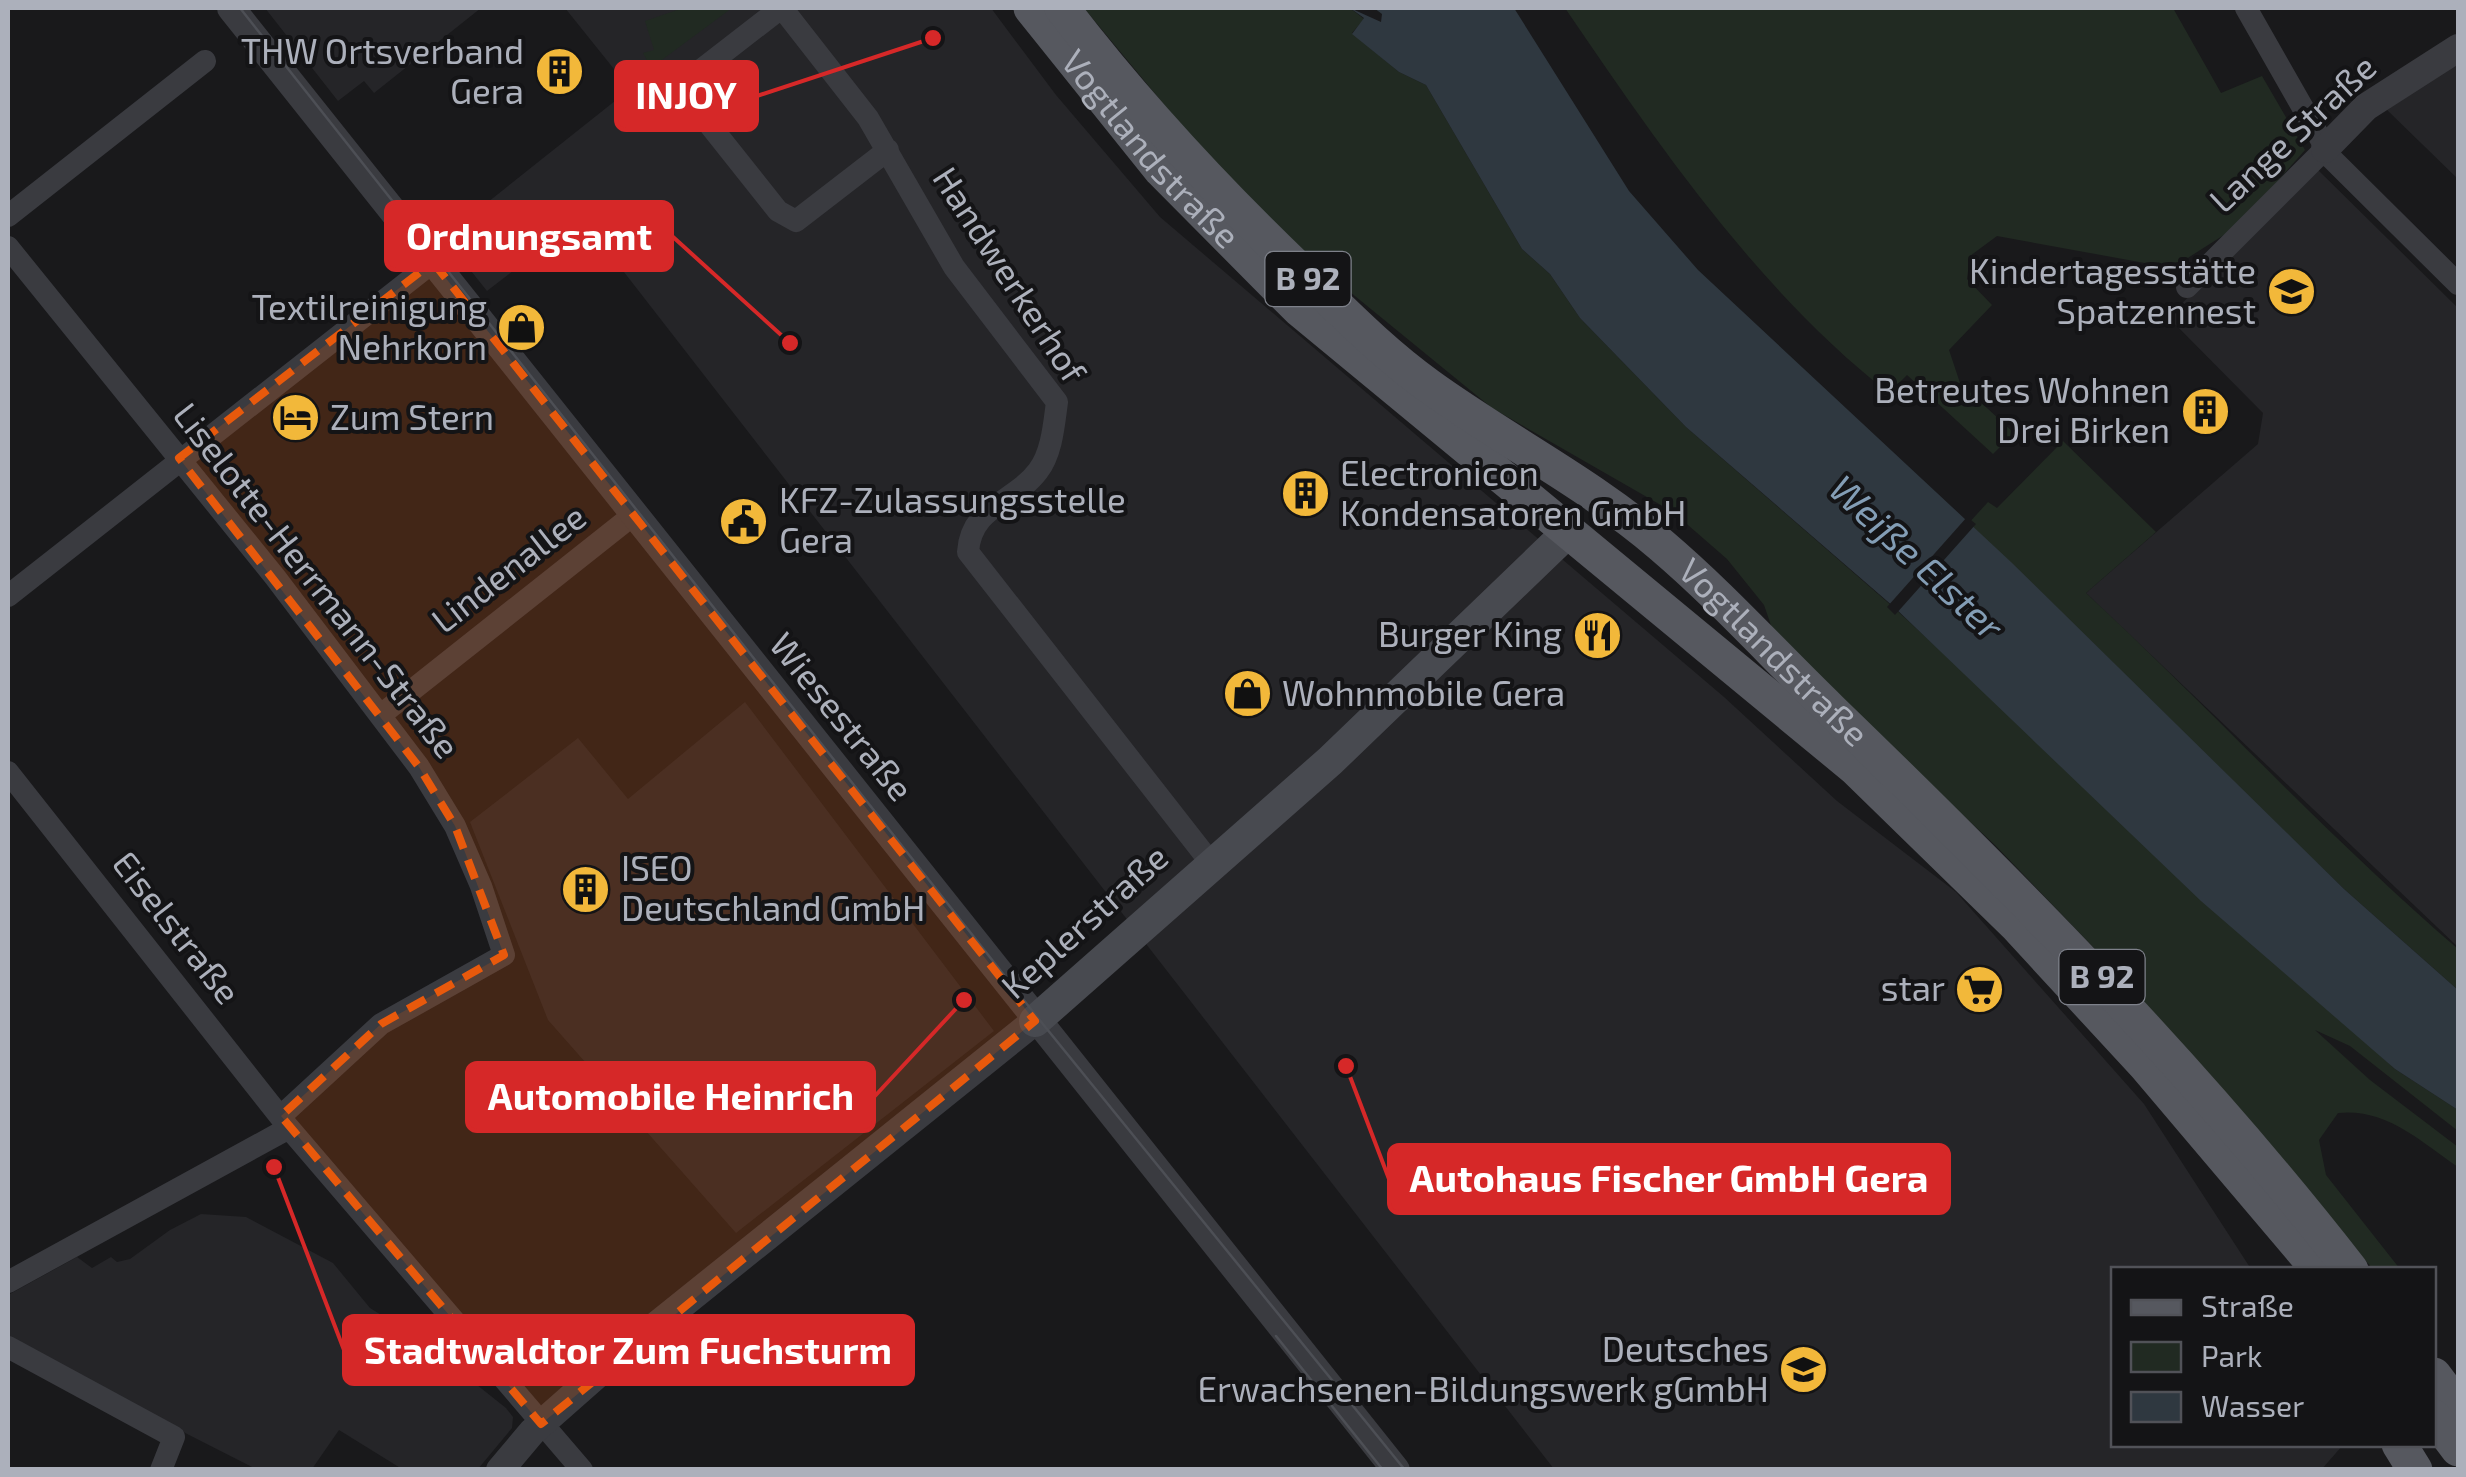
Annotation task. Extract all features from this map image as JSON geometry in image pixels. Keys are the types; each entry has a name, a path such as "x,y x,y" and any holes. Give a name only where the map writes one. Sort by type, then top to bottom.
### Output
{"main road":[{"name":"Vogtlandstraße","path":"1031,8 1124,128 1225,238 1372,373 1570,530 1855,768 2016,925 2210,1139 2317,1267"},
{"name":"Vogtlandstraße","path":"1062,8 1153,121 1238,213 1390,355 1469,413 1543,456 1679,560 2082,956 2202,1088 2349,1267"},
{"path":"1570,530 1601,498"},
{"name":"Keplerstraße","path":"1035,1021 1330,761 1570,530"},
{"path":"2210,1139 2286,1267"},
{"path":"2436,1378 2458,1407"},
{"path":"2436,1420 2458,1450"},
{"path":"2401,1447 2415,1470"}],"street":[{"name":"Wiesestraße","path":"231,8 1396,1470"},
{"name":"Handwerkerhof","path":"888,150 796,221 778,211 685,94 692,77 782,8 888,150 954,268 1057,402 1052,436 1038,471 976,520 968,552 1211,863"},
{"path":"2246,8 2324,148 2458,284"},
{"name":"Lange Straße","path":"2187,286 2366,107 2458,48"},
{"path":"8,216 205,61"},
{"name":"Liselotte-Herrmann-Straße","path":"8,247 382,714 455,826 504,955 381,1024 285,1122"},
{"path":"8,596 432,262"},
{"name":"Lindenallee","path":"382,714 632,516"},
{"name":"Eiselstraße","path":"8,772 285,1122 582,1470"},
{"name":"Keplerstraße","path":"500,1470 541,1424 617,1356 1035,1021"},
{"path":"8,1282 285,1122"},
{"path":"8,1347 174,1438 162,1470"}],"highlighted area":[{"path":"433,262 1035,1021 541,1424 281,1116 381,1024 504,955 455,826 419,767 179,458"}],"shaded area":[{"path":"265,8 481,8 374,93 364,81 338,101"},
{"path":"565,8 991,8 1056,95 1160,217 1724,697 1837,801 1956,892 2144,1104 2250,1267 2111,1267 2111,1447 2341,1447 2321,1470 1554,1469 582,218 487,291 444,237 630,89"},
{"path":"2458,63 2458,179 2386,109"},
{"path":"2318,170 2458,308 2458,947 2086,593 2258,444 2263,413 2168,317"},
{"path":"745,702 994,1031 736,1233 548,1020 470,822 578,738 628,799"},
{"path":"201,1214 246,1217 333,1263 370,1308 476,1374 472,1381 506,1408 513,1417 512,1428 478,1469 402,1469 339,1430 312,1469 256,1469 22,1350 8,1338 8,1295 77,1257 92,1268 111,1257 117,1262 130,1259 170,1230"}],"green space":[{"path":"683,8 732,8 651,68 643,53 654,50 645,21"},
{"path":"1084,8 1350,8 1364,19 1352,33 1399,72 1426,85 1522,249 1550,274 1580,318 1686,427 1893,607 2395,1069 2458,1110 2458,1131 2350,1046 2315,1030 2370,1080 2458,1147 2458,1167 2402,1128 2355,1113 2338,1113 2319,1140 2326,1175 2398,1267 2371,1267 2094,948 1995,845 1814,677 1774,634 1764,605 1727,559 1673,512 1492,408 1317,265 1235,190"},
{"path":"1565,8 2173,8 2221,93 2262,76 2305,150 2238,226 2172,268 1997,236 1970,256 1967,279 1992,305 1949,350 1960,383 2014,433 1993,454 1907,375 1889,393 1796,309 1712,213"},
{"path":"2063,441 2156,532 2086,593 2363,863 2458,949 2458,990 2344,889 1967,525 1988,502 1997,508"}],"water":[{"name":"Weiße Elster","path":"1350,8 1381,22 1382,14 1374,8 1514,8 1629,191 1698,270 2011,562 2344,889 2458,990 2458,1110 2395,1069 2201,901 1894,607 1686,427 1580,318 1550,274 1522,249 1426,85 1399,72 1352,34 1364,18"}],"pier":[{"path":"1967,517 1976,524 1895,615 1887,607"}],"tram line":[{"path":"240,8 1038,1018 1405,1470"},
{"path":"1276,1336 1383,1470"}],"place":[{"name":"INJOY","path":"933,38"},
{"name":"THW Ortsverband Gera","path":"559,72"},
{"name":"Kindertagesstätte Spatzennest","path":"2291,292"},
{"name":"Textilreinigung Nehrkorn","path":"522,328"},
{"name":"Ordnungsamt","path":"790,343"},
{"name":"Betreutes Wohnen Drei Birken","path":"2205,411"},
{"name":"Zum Stern","path":"295,418"},
{"name":"Electronicon Kondensatoren GmbH","path":"1305,494"},
{"name":"KFZ-Zulassungsstelle Gera","path":"744,521"},
{"name":"Burger King","path":"1597,635"},
{"name":"Wohnmobile Gera","path":"1247,694"},
{"name":"ISEO Deutschland GmbH","path":"586,889"},
{"name":"star","path":"1980,989"},
{"name":"Automobile Heinrich","path":"964,1000"},
{"name":"Autohaus Fischer GmbH Gera","path":"1346,1066"},
{"name":"Stadtwaldtor Zum Fuchsturm","path":"274,1167"},
{"name":"Deutsches Erwachsenen-Bildungswerk gGmbH","path":"1804,1370"}]}
